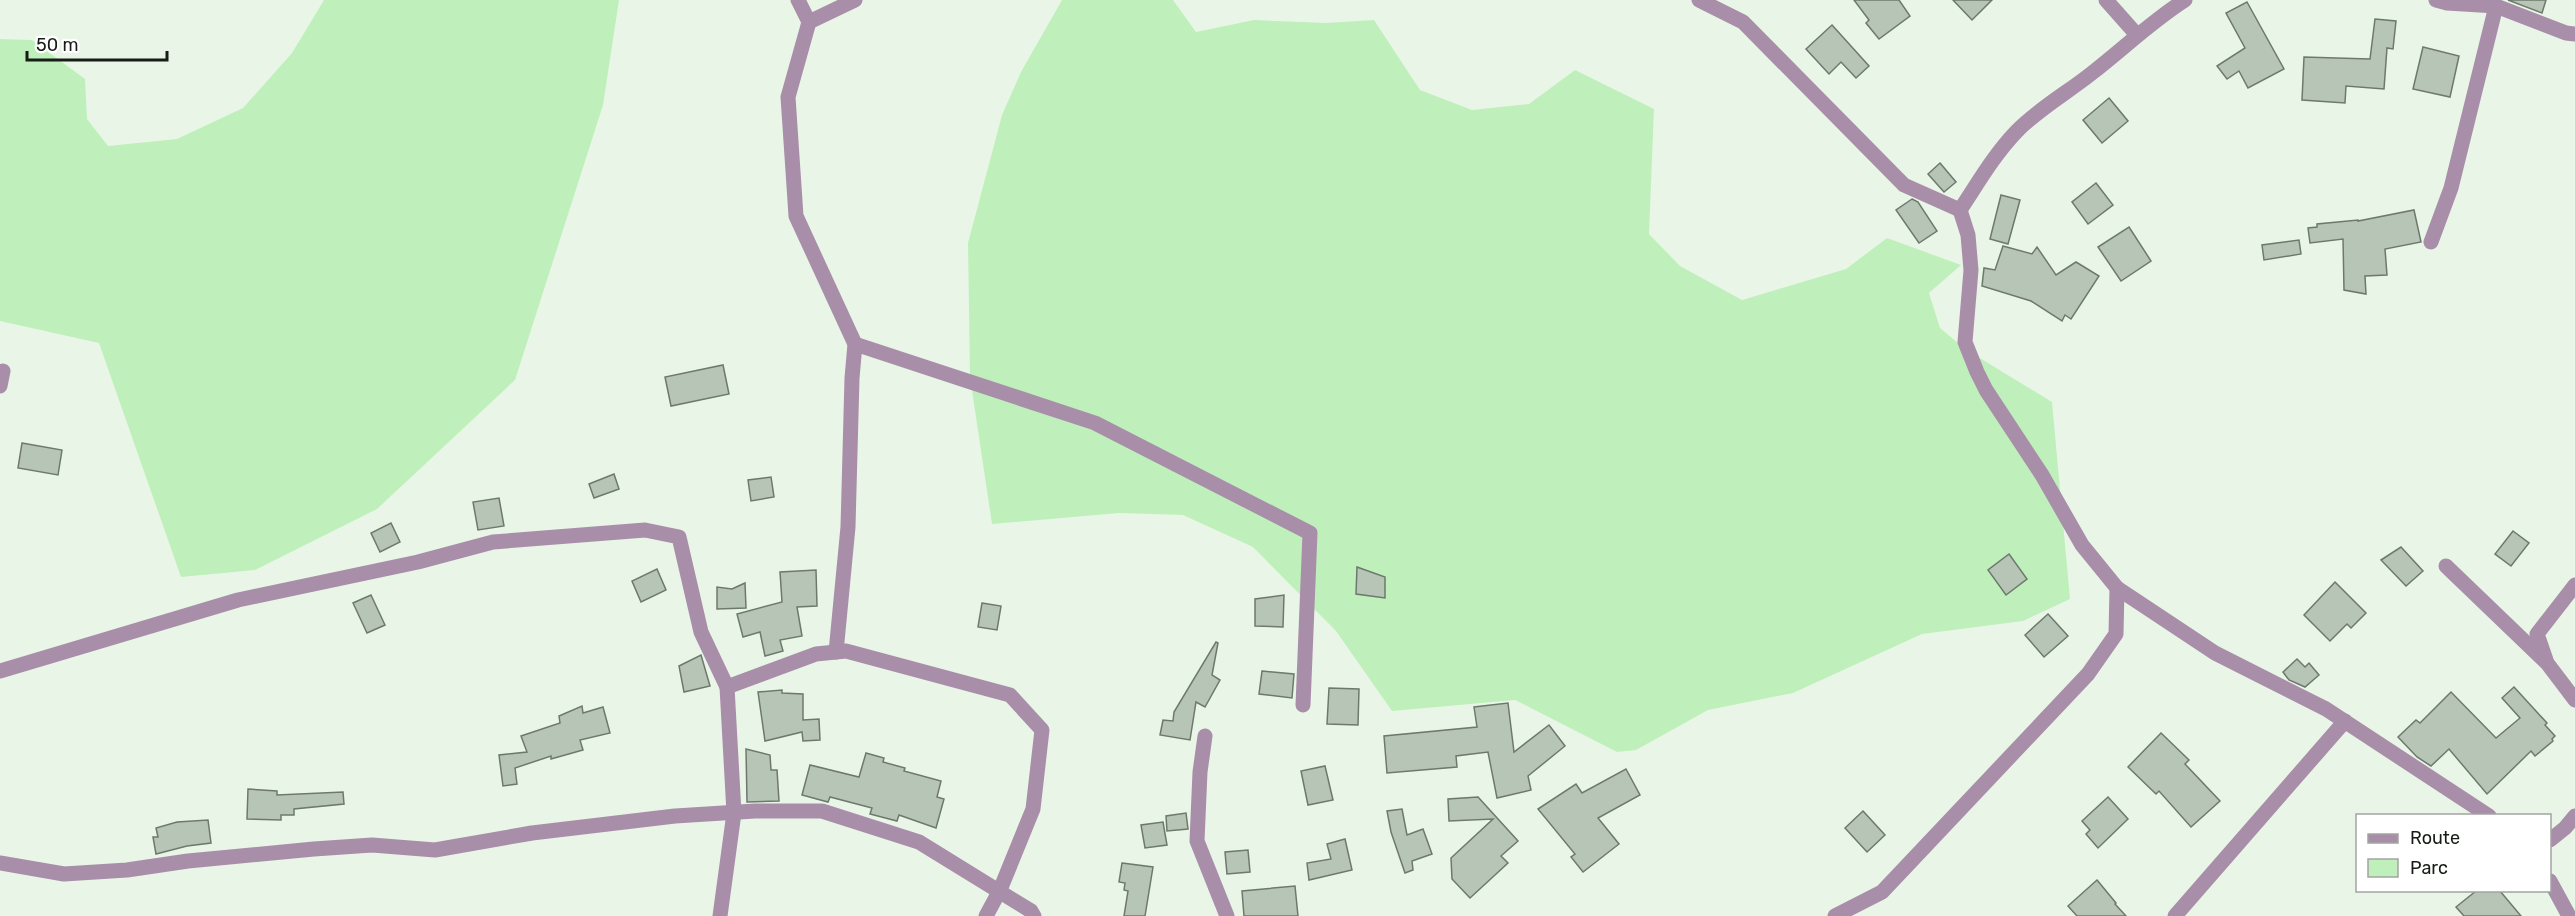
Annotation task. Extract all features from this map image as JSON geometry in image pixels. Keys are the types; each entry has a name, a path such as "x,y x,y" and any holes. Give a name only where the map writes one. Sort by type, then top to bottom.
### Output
{"street":[{"path":"798,0 809,22 788,97 796,216 855,344 848,527 836,652"},
{"path":"809,22 855,0"},
{"path":"1699,0 1743,22 1904,185 1960,210 1968,235 1971,270 1965,342 1977,372 1986,390 2042,475 2082,544 2117,588 2215,653 2326,709 2486,814"},
{"path":"2106,0 2137,35"},
{"path":"1960,210 2017,131 2137,35 2185,0"},
{"path":"2436,0 2447,3 2496,6 2566,33 2575,34"},
{"path":"2431,242 2451,188 2496,6"},
{"path":"855,344 1095,423 1310,533 1303,705"},
{"path":"0,386 3,370"},
{"path":"0,671 238,600 418,562 493,542 645,530 679,537 701,632 727,687 734,813 720,916"},
{"path":"2446,566 2547,663 2575,700"},
{"path":"2547,663 2537,634 2575,585"},
{"path":"1835,916 1882,892 2088,674 2116,634 2117,588"},
{"path":"727,687 816,654 846,651 1010,695 1042,730 1033,809 1000,890 986,916"},
{"path":"2175,916 2345,721"},
{"path":"1205,736 1200,772 1197,841 1227,916"},
{"path":"0,863 64,874 127,870 188,861 372,845 435,850 532,834 675,816 822,811 919,842 1000,890 1031,911 1034,916"},
{"path":"2551,839 2575,816"},
{"path":"2551,883 2569,916"}],"green space":[{"path":"324,0 619,0 603,105 515,380 377,509 255,570 181,577 99,343 0,321 0,39 32,40 85,79 87,119 108,146 177,139 243,108 292,53"},
{"path":"1062,0 1173,0 1196,32 1254,20 1326,23 1374,20 1420,90 1472,110 1529,104 1575,70 1654,109 1649,234 1680,266 1742,300 1846,269 1887,238 1961,265 1929,293 1940,328 1965,349 2052,402 2070,599 2023,621 1922,634 1793,693 1708,710 1636,750 1617,752 1515,700 1392,711 1336,631 1253,547 1183,515 1119,513 992,524 970,377 968,243 1002,115 1021,72"}],"building":[{"path":"1854,0 1899,0 1910,16 1879,39 1866,23 1869,20"},
{"path":"1953,0 1992,0 1972,20"},
{"path":"2508,0 2546,0 2542,13"},
{"path":"2247,2 2284,69 2248,88 2239,71 2227,79 2217,66 2245,48 2226,13"},
{"path":"2375,19 2396,21 2393,49 2387,48 2384,89 2346,86 2345,103 2302,100 2304,57 2370,59"},
{"path":"1832,25 1869,66 1856,78 1841,62 1829,74 1806,49"},
{"path":"2423,47 2459,56 2450,97 2413,89"},
{"path":"2109,98 2128,121 2102,143 2083,120"},
{"path":"1940,163 1956,182 1944,192 1928,174"},
{"path":"2096,183 2113,205 2088,224 2072,202"},
{"path":"2001,195 2020,200 2008,244 1990,239"},
{"path":"1912,199 1918,202 1937,231 1919,243 1896,210"},
{"path":"2414,210 2421,242 2385,249 2387,275 2365,276 2366,294 2344,290 2343,239 2310,243 2308,228 2317,227 2317,224 2358,221"},
{"path":"2129,227 2151,261 2121,281 2098,247"},
{"path":"2299,240 2301,254 2264,260 2262,245"},
{"path":"2003,246 2032,254 2037,247 2056,275 2076,262 2099,276 2071,319 2065,315 2062,321 2031,301 1982,286 1984,268 1995,270"},
{"path":"723,365 729,394 671,406 665,377"},
{"path":"22,443 62,450 58,475 18,468"},
{"path":"614,474 619,489 594,498 589,484"},
{"path":"771,477 774,497 751,501 748,480"},
{"path":"499,498 504,526 478,530 473,502"},
{"path":"391,523 400,542 380,552 371,533"},
{"path":"2513,531 2529,543 2511,566 2495,554"},
{"path":"2401,547 2423,571 2406,586 2381,560"},
{"path":"2009,554 2027,579 2006,595 1988,570"},
{"path":"1357,567 1385,577 1385,598 1356,594"},
{"path":"657,569 666,590 641,602 632,581"},
{"path":"816,570 817,606 797,607 802,636 780,640 783,651 765,656 760,632 743,637 737,614 782,602 780,572"},
{"path":"2335,582 2366,613 2351,628 2347,624 2330,641 2304,615"},
{"path":"745,583 746,608 717,609 717,587 732,589"},
{"path":"371,595 385,625 367,633 353,603"},
{"path":"1284,595 1283,627 1255,626 1255,599"},
{"path":"982,603 1001,606 997,630 978,627"},
{"path":"2048,614 2068,636 2044,657 2025,635"},
{"path":"1216,642 1218,643 1212,675 1220,680 1205,707 1196,702 1190,740 1160,735 1163,720 1173,721 1174,712"},
{"path":"701,655 710,686 684,692 679,666"},
{"path":"2297,659 2305,667 2309,663 2319,675 2305,687 2289,680 2283,672"},
{"path":"1262,671 1294,674 1292,698 1259,694"},
{"path":"2514,687 2547,723 2545,725 2555,736 2553,741 2535,756 2531,751 2487,794 2449,749 2431,766 2417,757 2398,737 2416,720 2420,723 2451,692 2496,738 2520,718 2502,698"},
{"path":"1329,688 1359,689 1358,725 1327,724"},
{"path":"782,690 782,693 803,694 803,720 819,719 820,740 803,741 802,732 765,741 758,692"},
{"path":"1508,703 1514,752 1549,725 1565,746 1528,776 1531,790 1497,798 1488,752 1456,756 1457,767 1387,773 1384,736 1477,727 1474,707"},
{"path":"582,706 583,713 603,707 610,733 580,740 583,750 551,759 551,756 515,768 517,784 503,786 499,755 527,752 521,736 560,723 559,716"},
{"path":"2161,733 2189,760 2185,764 2220,801 2191,827 2159,791 2156,794 2128,767"},
{"path":"746,749 770,755 771,770 777,770 779,801 747,802"},
{"path":"866,753 884,758 883,762 905,768 904,771 941,781 937,797 944,799 936,828 899,815 897,821 870,814 872,808 830,797 828,802 802,795 810,765 859,777"},
{"path":"1325,766 1333,800 1308,805 1301,771"},
{"path":"1626,769 1640,795 1598,818 1619,844 1583,872 1571,857 1575,854 1538,809 1576,784 1582,793"},
{"path":"248,789 277,791 277,795 343,792 344,804 294,809 294,815 281,815 281,820 247,819"},
{"path":"1478,797 1518,841 1501,856 1508,863 1470,898 1452,879 1451,858 1493,819 1449,821 1448,799"},
{"path":"2108,797 2128,819 2098,848 2086,834 2090,830 2082,821"},
{"path":"1402,809 1407,835 1423,829 1432,854 1412,861 1413,870 1405,873 1391,832 1387,811"},
{"path":"1863,811 1885,835 1867,852 1845,828"},
{"path":"1186,813 1188,829 1167,831 1166,816"},
{"path":"208,820 211,843 156,854 153,837 158,837 156,828 177,822"},
{"path":"1163,822 1167,845 1145,848 1141,825"},
{"path":"1345,839 1352,870 1309,880 1307,863 1331,859 1327,844"},
{"path":"1248,850 1250,872 1227,874 1225,852"},
{"path":"1122,863 1153,867 1145,916 1124,916 1128,891 1124,890 1125,883 1119,882"},
{"path":"2097,880 2126,916 2077,916 2068,906"},
{"path":"1295,886 1298,916 1244,916 1242,891"},
{"path":"2475,892 2501,892 2521,916 2464,916 2456,907"}]}
